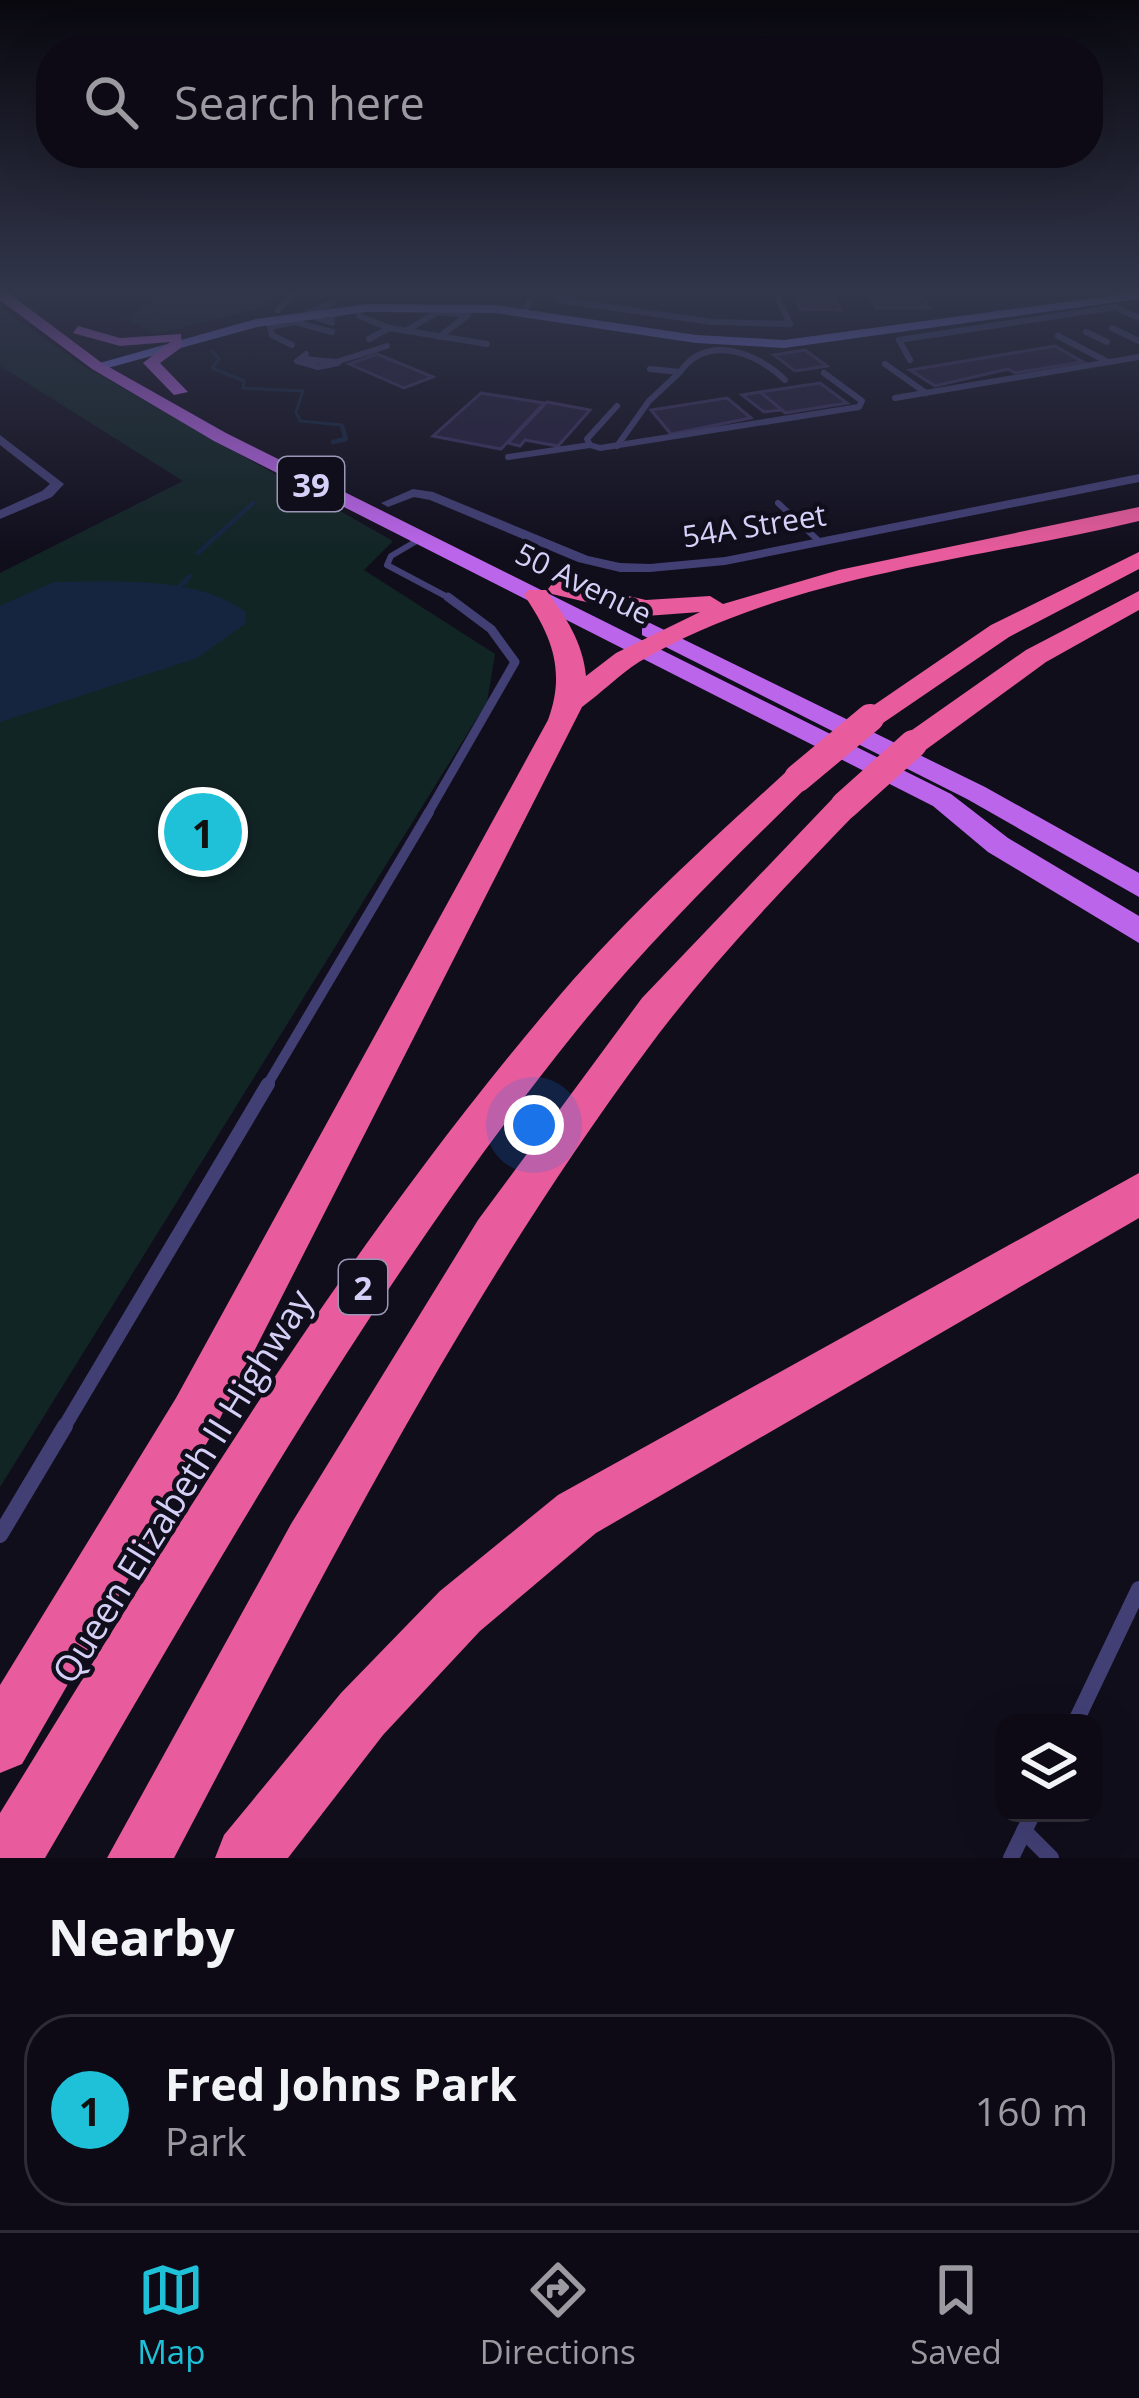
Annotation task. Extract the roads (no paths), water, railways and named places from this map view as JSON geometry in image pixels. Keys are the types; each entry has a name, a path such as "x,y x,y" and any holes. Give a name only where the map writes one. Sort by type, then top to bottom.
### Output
{"highway":[{"path":"0,1742 194,1416 572,701 604,670 700,617 796,590 1139,514"},
{"name":"Queen Elizabeth II Highway","path":"9,1858 281,1411 376,1268 535,1054 604,974 694,874 870,718 1000,631 1139,559"},
{"path":"549,592 667,609 796,590"},
{"path":"549,592 571,648 572,701"},
{"name":"2","path":"139,1858 414,1363 523,1191 632,1038 738,915 845,805 913,744 1036,656 1139,598"},
{"path":"1015,1266 1139,1180"},
{"path":"247,1858 362,1714 460,1611 577,1514 1139,1194"}],"main road":[{"name":"50 Avenue","path":"119,379 220,437 420,539 549,592"},
{"name":"50 Avenue","path":"158,379 942,800 998,845 1139,931"},
{"path":"167,379 180,392"},
{"path":"652,642 791,698 976,793 1139,886"},
{"path":"942,800 1139,903"}],"street":[{"path":"0,440 58,484 47,494 0,515"},
{"name":"54A Street","path":"388,503 413,493 433,496 566,554 609,566 725,561 1139,478"}],"lane":[{"path":"617,446 649,401 673,379"},
{"path":"508,457 590,445 617,446 859,407 862,401 831,379"},
{"path":"906,379 927,393"},
{"path":"895,398 1010,379"},
{"path":"590,445 587,439 617,406"},
{"path":"778,503 820,542"},
{"path":"0,1535 508,680 515,662 502,637 470,611 387,565 391,556 420,539"},
{"path":"1079,1714 1139,1588"},
{"path":"1011,1858 1028,1822"},
{"path":"1028,1822 1051,1858"}],"water":[{"path":"54,582 179,586 226,600 246,612 245,624 197,658 0,722 0,606"}],"waterway":[{"path":"238,379 244,381 243,388 303,391 296,412 300,421 342,425 343,429"},
{"path":"333,442 346,439 342,426"},
{"path":"198,553 253,503"},
{"path":"178,588 190,576"}],"place":[{"name":"Fred Johns Park","path":"203,832"}]}
